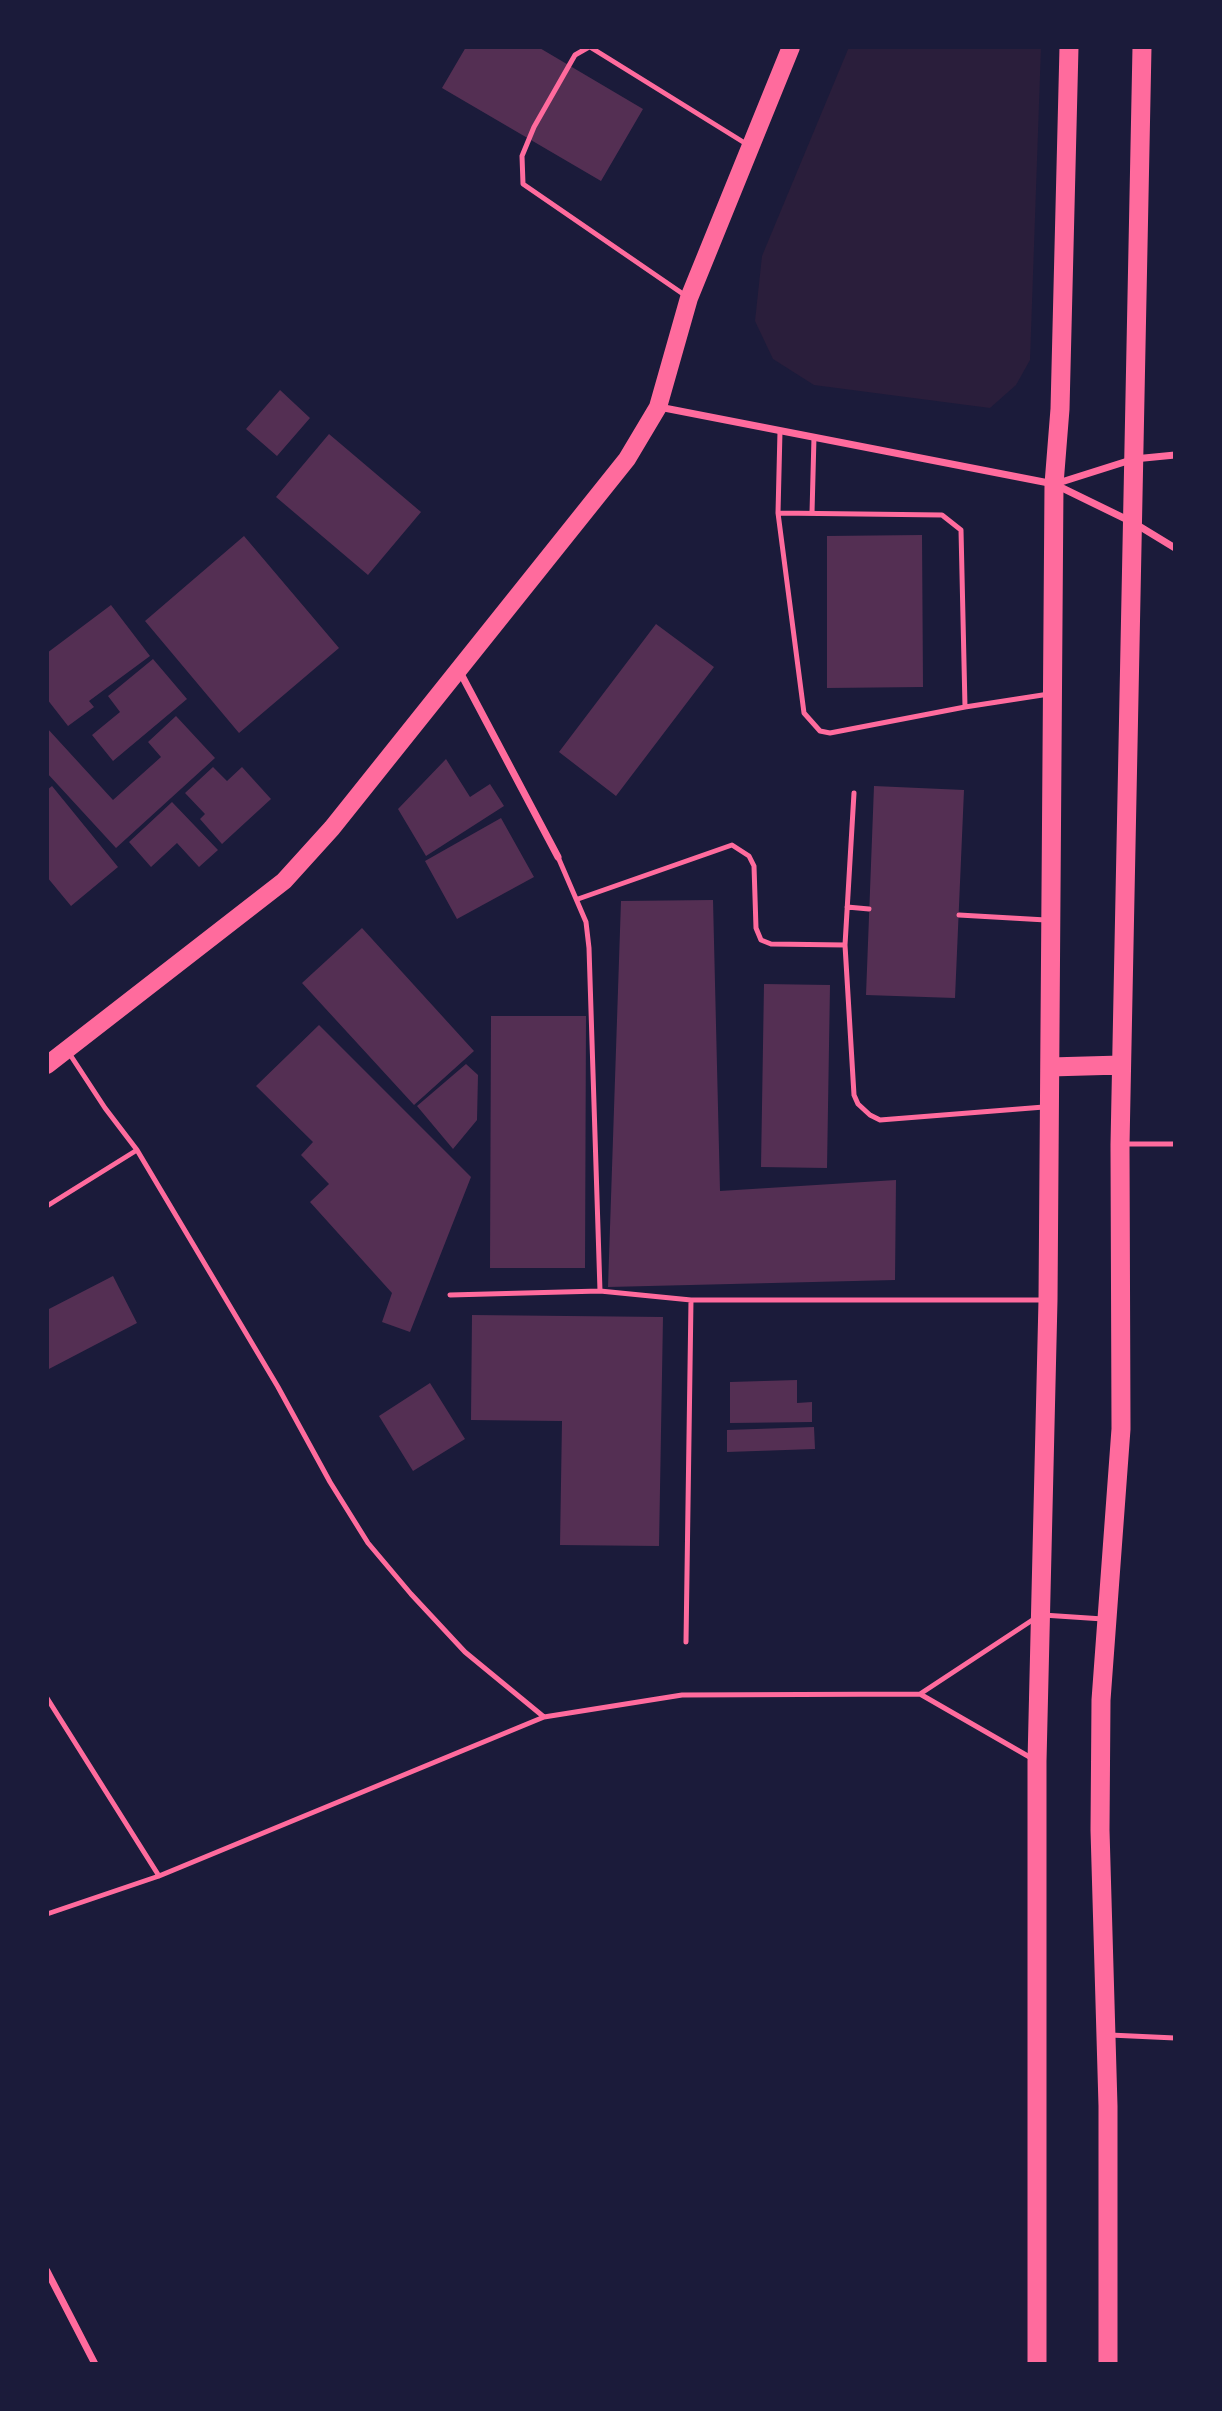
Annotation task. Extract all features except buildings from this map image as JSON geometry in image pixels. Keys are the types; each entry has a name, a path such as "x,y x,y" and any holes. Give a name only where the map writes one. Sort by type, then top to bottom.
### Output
{"highway":[{"path":"1037,2364 1037,1761 1048,1300 1054,484 1060,409 1069,47"},
{"path":"1108,2364 1107,2035 1100,1830 1101,1700 1121,1429 1119,1145 1142,47"},
{"path":"1049,1067 1121,1065"}],"main road":[{"path":"47,1065 284,881 332,828 627,459 658,407 689,298 791,47"}],"street":[{"path":"658,407 1054,484 1134,523 1175,548"},
{"path":"1054,484 1134,459 1175,455"},
{"path":"458,670 558,857"},
{"path":"47,2271 95,2364"}],"lane":[{"path":"689,298 523,184 522,156 534,127 575,55 590,47 751,146"},
{"path":"780,431 778,513 804,713 820,731 830,733 965,707 1052,694"},
{"path":"812,513 814,437"},
{"path":"778,513 942,515 961,530 965,707"},
{"path":"854,793 845,945 854,1095 863,1111 880,1120 1049,1106"},
{"path":"578,899 732,845 749,856 754,866 756,928 761,940 771,944 845,945"},
{"path":"558,857 586,922 589,948 600,1291"},
{"path":"847,907 869,909"},
{"path":"959,915 1051,920"},
{"path":"68,1050 105,1108 137,1150 368,1544 465,1652 544,1717"},
{"path":"1119,1145 1175,1144"},
{"path":"47,1206 137,1150"},
{"path":"450,1295 600,1291 691,1300 1048,1300"},
{"path":"686,1642 691,1300"},
{"path":"920,1694 1040,1615 1108,1619"},
{"path":"47,1914 159,1876 544,1717 682,1695 920,1694 1037,1761"},
{"path":"47,1698 159,1876"},
{"path":"1107,2035 1175,2038"}],"shaded area":[{"path":"849,47 1041,47 1030,360 1016,385 990,408 814,385 773,359 755,321 762,256"}]}
